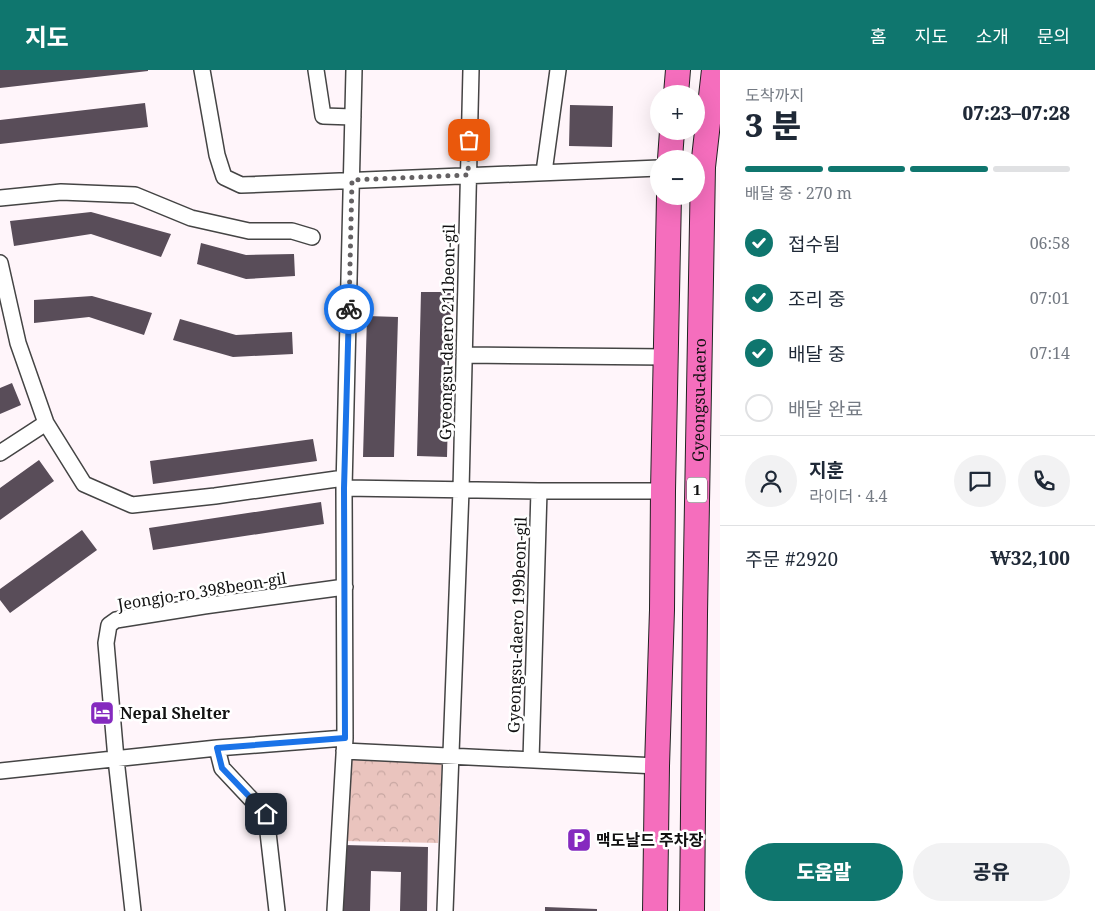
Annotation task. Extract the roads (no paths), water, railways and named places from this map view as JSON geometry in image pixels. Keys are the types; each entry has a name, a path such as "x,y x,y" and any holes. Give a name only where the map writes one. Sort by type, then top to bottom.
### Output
{"main road":[{"path":"677,85 678,70"},
{"name":"Gyeongsu-daero","path":"692,911 695,594 703,167 714,70"},
{"name":"Gyeongsu-daero","path":"655,911 669,205"}],"street":[{"path":"202,70 217,155 224,177 242,185 650,168"},
{"path":"316,70 323,116 354,117"},
{"path":"335,911 345,744 344,483 354,70"},
{"name":"Gyeongsu-daero 211beon-gil","path":"461,490 471,70"},
{"path":"544,172 558,70"},
{"path":"0,198 61,192 135,195 191,218 249,231 292,231 312,237"},
{"path":"0,262 18,344 46,423 84,484 132,505 344,483 461,490 663,491"},
{"name":"Gyeongsu-daero","path":"464,355 666,357"},
{"path":"0,453 46,423"},
{"path":"445,911 461,490"},
{"name":"Gyeongsu-daero 199beon-gil","path":"531,760 539,491"},
{"name":"Jeongjo-ro 398beon-gil","path":"133,911 116,759 106,643 109,625 116,620 345,587"},
{"path":"0,771 217,748 345,744 451,756 657,766"},
{"path":"217,748 222,768 266,814 277,911"}],"place":[{"name":"Nepal Shelter","path":"102,713"},
{"name":"맥도날드 주차장","path":"579,840"}]}
